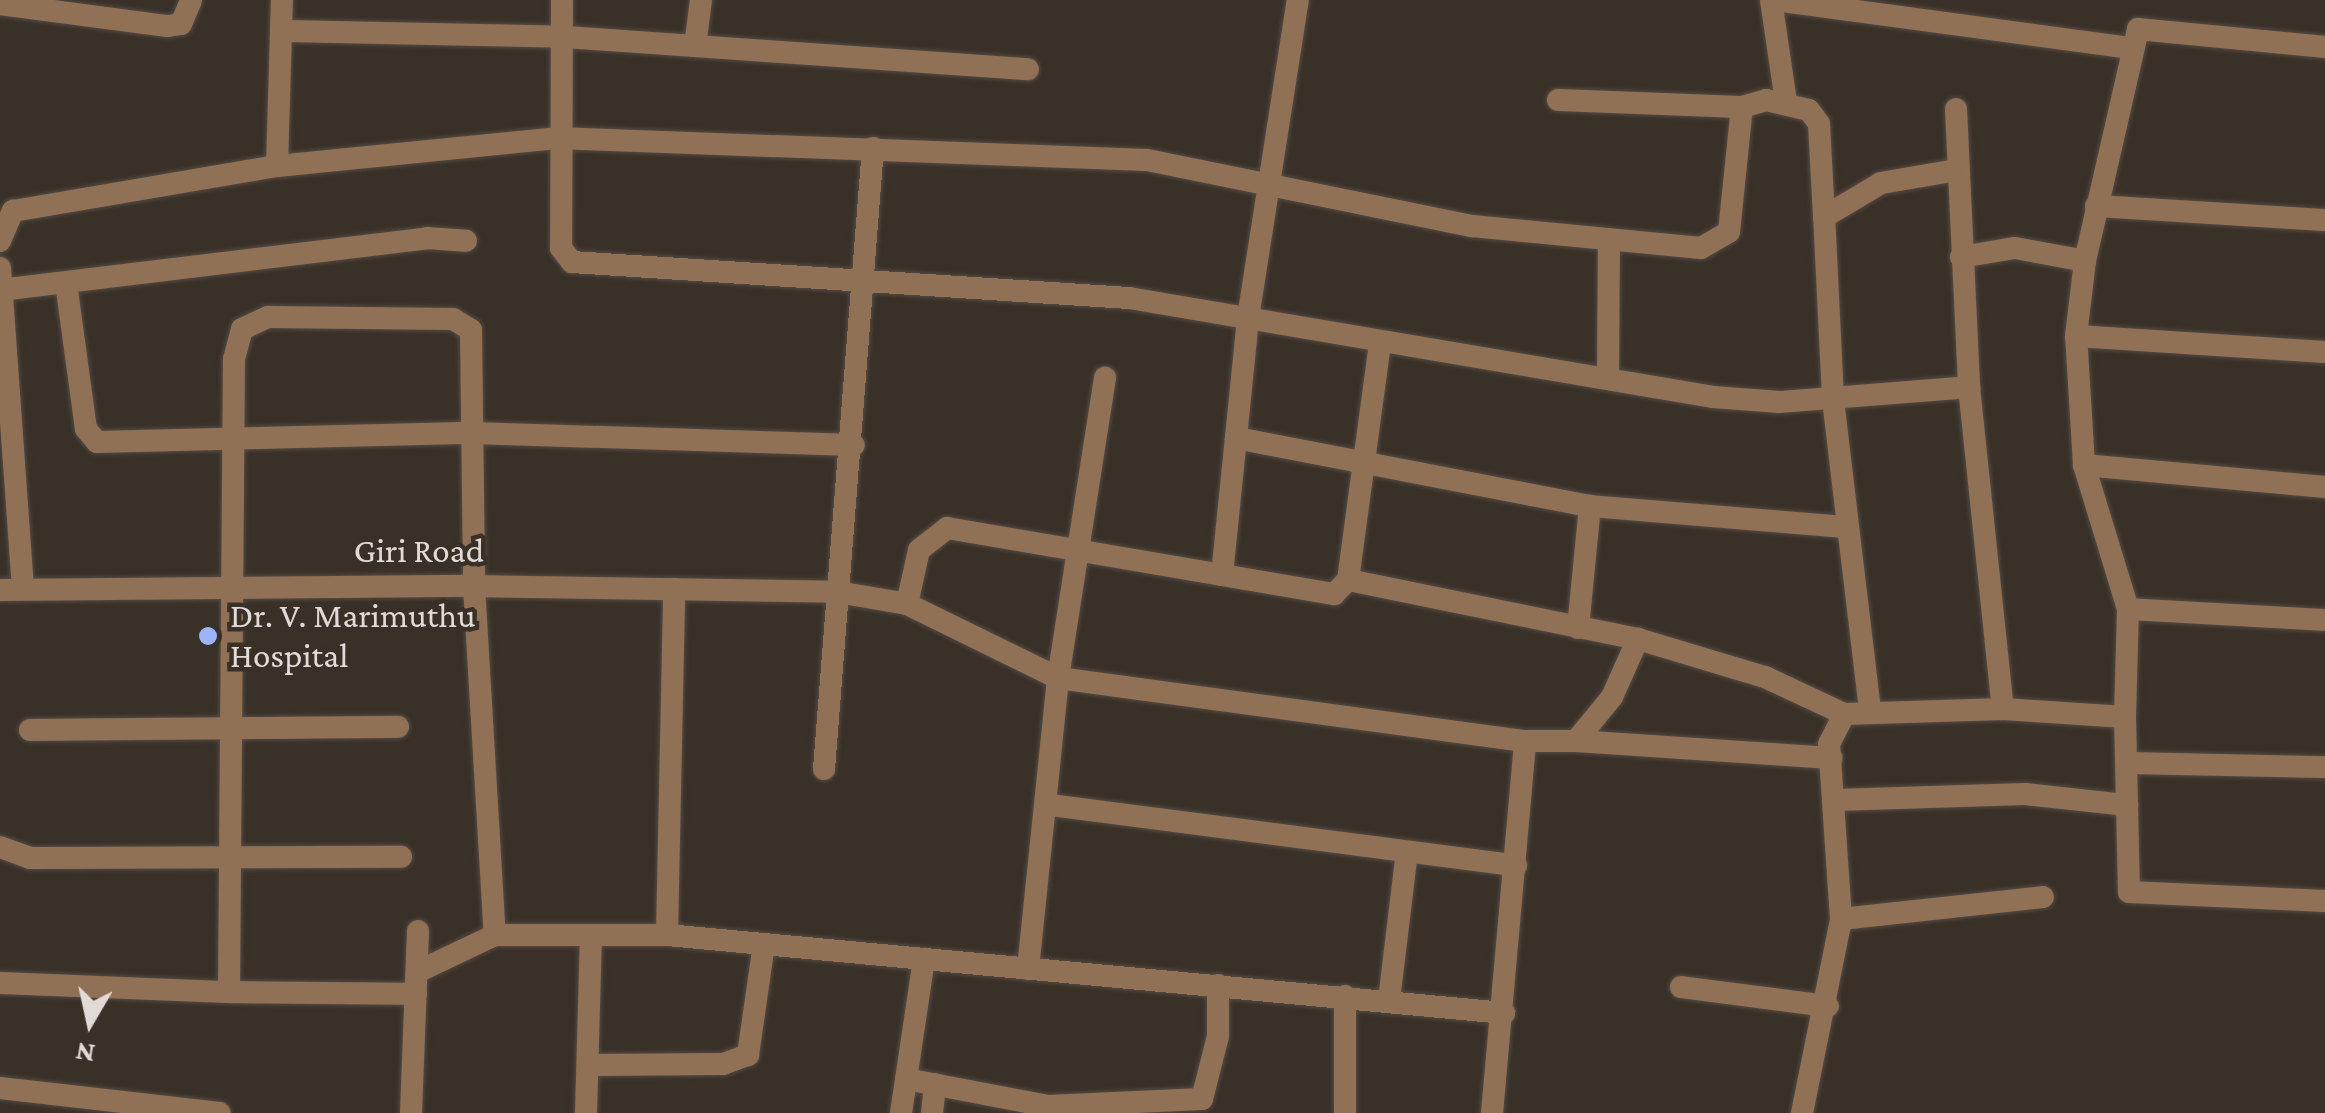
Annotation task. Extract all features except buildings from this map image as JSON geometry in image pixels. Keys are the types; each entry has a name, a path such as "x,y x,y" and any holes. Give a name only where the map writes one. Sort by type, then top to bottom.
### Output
{"street":[{"path":"0,4 168,26 182,24 191,0"},
{"path":"277,166 285,31 282,0"},
{"path":"562,0 566,36 558,138 561,248 572,262 1006,285 1248,318 1380,343 1608,376 1713,397 1834,398 1969,387"},
{"path":"694,46 700,0"},
{"path":"1222,575 1248,318 1298,0"},
{"path":"1776,100 1780,74 1772,0 2128,48"},
{"path":"2325,47 2138,29 2128,48 2096,206 2076,336 2084,465 2128,609 2125,718 2130,892 2325,901"},
{"path":"285,31 566,36 1028,69"},
{"path":"1558,100 1742,107 1776,100 1818,124 1834,398 1870,710"},
{"path":"0,241 12,211 277,166 558,138 1147,160 1269,186 1608,240 1702,248 1729,232 1742,107"},
{"path":"1956,109 1969,387 2002,708"},
{"path":"824,769 837,592 854,445 858,278 873,148"},
{"path":"1824,217 1881,183 1957,170"},
{"path":"2096,206 2325,220"},
{"path":"1608,240 1608,376"},
{"path":"0,290 466,241"},
{"path":"1961,257 2015,248 2086,261"},
{"path":"0,268 12,588"},
{"path":"66,282 89,438 472,433 854,445"},
{"path":"229,992 226,722 240,435 234,358 242,329 292,316 453,319 471,330 474,586 495,935"},
{"path":"2076,336 2325,352"},
{"path":"908,604 919,550 948,528 1076,555 1334,594 1348,580 1380,343"},
{"path":"1028,968 1051,805 1058,678 1106,378"},
{"path":"1236,438 1590,506 1846,527"},
{"path":"2084,465 2325,486"},
{"path":"1578,628 1590,506"},
{"path":"1348,580 1638,639 1765,677 1844,714 1870,710 2002,708 2125,718"},
{"name":"Giri Road","path":"12,588 234,584 837,592 908,604 1058,678 1525,741 1831,758"},
{"path":"667,935 674,589"},
{"path":"2128,609 2325,620"},
{"path":"1576,741 1612,698 1638,639"},
{"path":"1802,1113 1828,1006 1841,920 1831,758 1844,714"},
{"path":"30,730 226,722 398,727"},
{"path":"1492,1113 1504,1013 1525,741"},
{"path":"2128,764 2325,767"},
{"path":"1836,800 2025,794 2126,805"},
{"path":"1051,805 1516,865"},
{"path":"0,847 30,858 226,862 401,858"},
{"path":"1389,1000 1407,852"},
{"path":"1841,920 2042,897"},
{"path":"411,1113 418,931"},
{"path":"0,983 229,992 416,983 495,935 667,935 1504,1013"},
{"path":"586,1113 592,935"},
{"path":"588,1065 723,1064 748,1055 764,944"},
{"path":"900,1113 924,959"},
{"path":"906,1079 1048,1106 1202,1098 1218,984"},
{"path":"1681,987 1828,1006"},
{"path":"1345,996 1346,1113"},
{"path":"932,1113 935,1084"},
{"path":"0,1088 220,1113"}],"place":[{"name":"Dr. V. Marimuthu Hospital","path":"208,636"}]}
